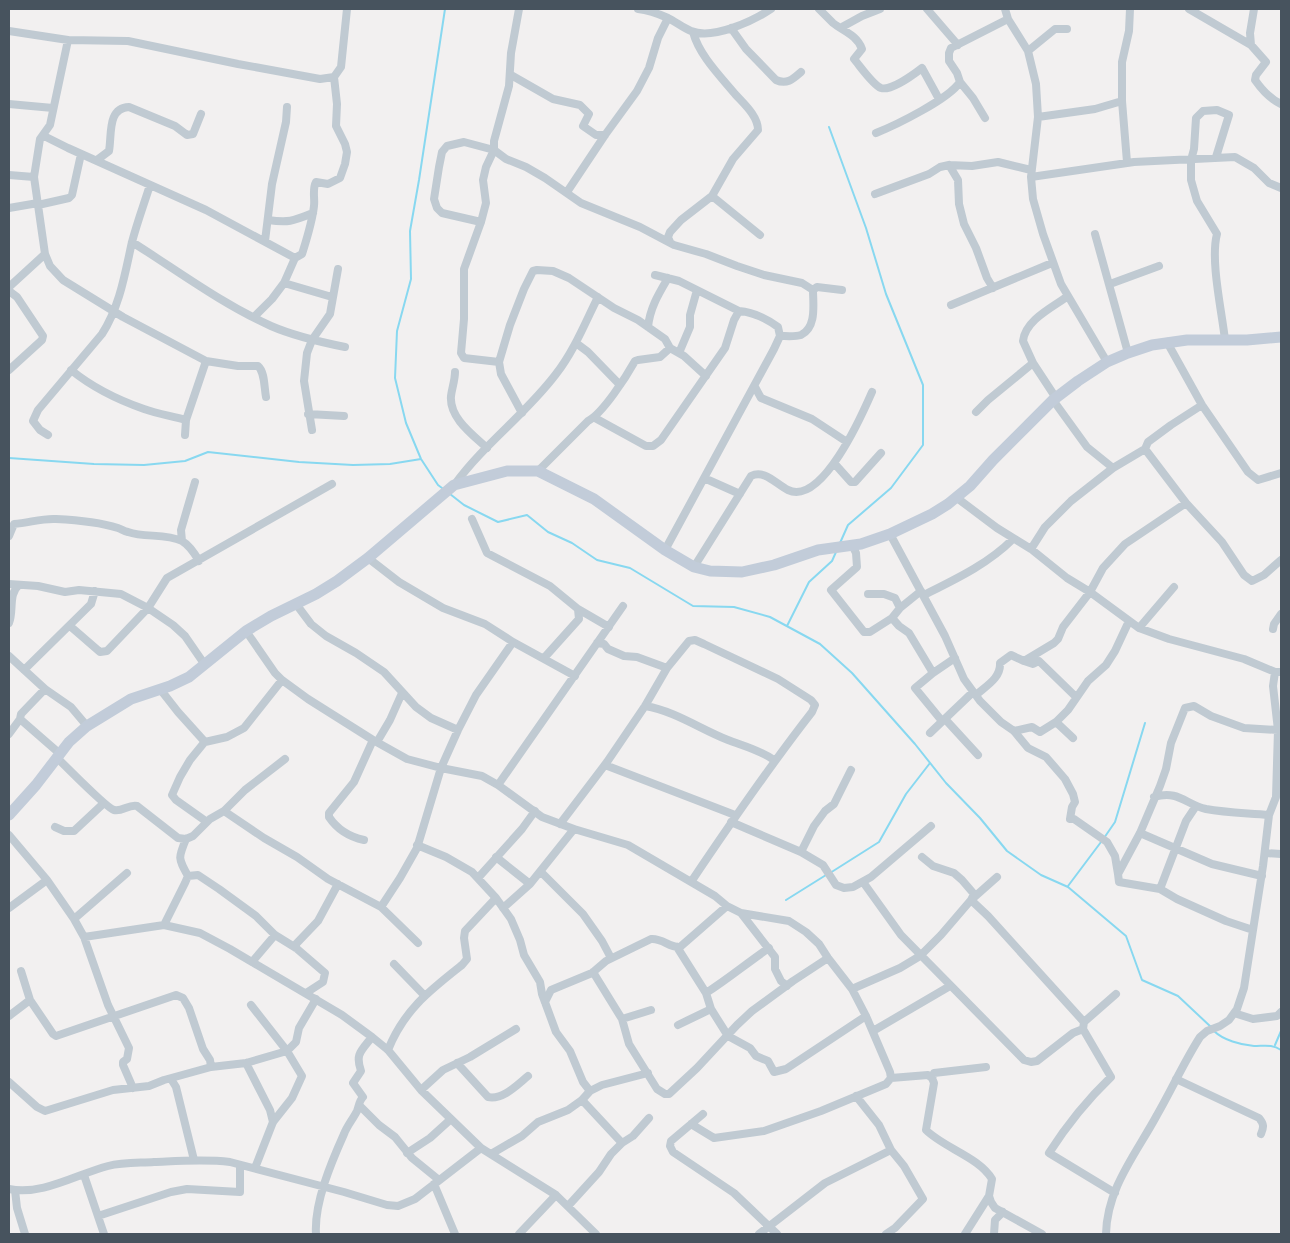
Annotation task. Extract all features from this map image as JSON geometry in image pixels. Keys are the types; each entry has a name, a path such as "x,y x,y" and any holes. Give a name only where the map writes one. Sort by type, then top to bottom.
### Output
{"street":[{"path":"254,318 284,283 295,258 302,254 309,234 313,213 314,185 316,182 328,184 340,178 345,164 346,144 336,126 337,104 334,77 341,67 347,9"},
{"path":"499,362 464,358 461,354 464,319 464,269 486,203 484,180 486,167 494,150 511,76 511,53 519,9"},
{"path":"641,9 668,18 692,32 713,33 761,16 771,9"},
{"path":"819,9 860,44 862,49 854,60 876,86 882,89 890,88 922,68 939,99"},
{"path":"842,27 880,9"},
{"path":"927,9 958,45"},
{"path":"1005,9 1008,20 1028,51 1036,84 1038,118 1031,173 1032,199 1052,263 1068,296 1107,362"},
{"path":"1127,162 1122,101 1122,62 1129,31 1130,9"},
{"path":"1189,9 1251,45 1266,62 1256,75 1255,80 1261,89 1281,104"},
{"path":"1251,45 1250,33 1254,9"},
{"path":"567,192 637,91 649,68 658,38 668,18"},
{"path":"985,118 973,98 960,82 948,56 951,48 1008,20"},
{"path":"731,28 746,49 776,80 780,82 790,81 801,72"},
{"path":"1028,51 1055,29 1067,29"},
{"path":"9,31 68,40 128,41 320,79 334,77"},
{"path":"670,242 668,237 670,232 681,220 712,196 733,159 758,130 758,124 701,50 692,32"},
{"path":"68,40 50,125 44,136 40,139 34,177 45,254 50,266 63,280 146,330 206,361 238,366 258,366 262,369 266,397"},
{"path":"511,76 553,100 580,105 589,114 583,126 596,134 605,135"},
{"path":"876,133 897,125 954,90 960,82"},
{"path":"1038,118 1095,109 1122,101"},
{"path":"9,104 53,108"},
{"path":"97,160 109,151 114,115 122,107 129,107 175,126 187,135 193,134 201,114"},
{"path":"265,241 272,184 286,122 287,107"},
{"path":"1216,157 1229,115 1217,110 1203,111 1196,118 1194,149 1191,160 1191,180 1197,201 1217,234 1214,243 1216,270 1225,340"},
{"path":"44,136 206,210 295,258"},
{"path":"481,222 442,213 437,208 434,199 439,167 442,152 447,146 464,142 494,150 506,160 526,167 567,192 581,203 640,227 670,242 764,275 802,283 814,290"},
{"path":"9,208 69,198 72,195 81,154"},
{"path":"875,194 949,165 972,166 998,162 1031,173 1127,162 1191,160 1216,157 1235,157 1254,168 1268,183 1281,188"},
{"path":"949,165 958,180 959,204 964,224 993,288"},
{"path":"9,175 34,177"},
{"path":"48,435 40,430 33,421 38,410 102,334 115,311 129,263 132,242 150,185"},
{"path":"712,196 760,236"},
{"path":"268,220 285,222 313,213"},
{"path":"1094,234 1110,284 1128,353"},
{"path":"132,242 214,296 272,327 345,348"},
{"path":"9,287 45,254"},
{"path":"951,305 1052,263"},
{"path":"1110,284 1159,266"},
{"path":"312,430 304,381 308,353 312,340 330,314 338,269"},
{"path":"522,413 501,374 499,362 510,324 524,289 533,271 537,270 554,271 569,278 648,327 665,340 670,348 684,356 706,376"},
{"path":"655,275 679,281 739,311 749,312 772,322 778,327 780,336 665,550"},
{"path":"648,327 650,313 656,297 668,278"},
{"path":"284,283 332,297"},
{"path":"814,290 817,287 842,290"},
{"path":"679,354 690,327 690,315 698,290"},
{"path":"780,336 801,334 809,327 814,311 814,290"},
{"path":"9,291 17,297 43,336 42,340 9,370"},
{"path":"1068,296 1028,326 1023,340 1033,363 1087,447 1113,468"},
{"path":"9,815 36,785 69,742 87,726 132,698 189,677 246,631 270,616 330,586 368,558 444,495 454,486 466,469 522,413 556,375 576,343 598,297"},
{"path":"594,418 646,446 653,446 661,440 725,348 739,311"},
{"path":"454,486 507,471 538,471 594,499 665,550 694,567 710,571 742,572 774,565 818,550 861,544 890,534 932,514 957,498 1055,399 1107,362 1128,353 1167,342 1281,338"},
{"path":"1167,342 1202,405 1252,476 1258,480 1281,473"},
{"path":"576,343 588,352 620,385"},
{"path":"538,471 588,421 594,418 620,385 635,361 660,357 670,348"},
{"path":"185,435 186,420 206,361"},
{"path":"976,412 1033,363"},
{"path":"71,370 85,381 106,393 144,409 186,420"},
{"path":"455,372 450,398 453,409 460,422 487,448"},
{"path":"754,387 761,398 812,418 847,442"},
{"path":"694,567 751,476 756,473 764,475 789,491 797,492 813,486 834,463 855,430 872,392"},
{"path":"1031,549 1045,527 1071,501 1113,468 1145,449 1148,442 1202,405"},
{"path":"308,414 344,416"},
{"path":"1145,449 1186,503 1222,542 1244,575 1252,582 1264,576 1281,560"},
{"path":"834,463 851,482 855,482 881,453"},
{"path":"704,478 740,494"},
{"path":"182,541 181,530 194,482"},
{"path":"70,626 100,652 104,652 148,608 167,578 332,484"},
{"path":"957,498 1013,539 1031,549 1066,578 1090,592 1139,628 1168,639 1244,659 1278,672 1273,686 1278,730 1276,797 1269,814 1262,876 1244,988 1234,1013 1229,1020 1207,1032 1197,1042 1157,1117 1126,1168 1107,1217 1106,1234"},
{"path":"1024,661 1054,643 1090,592 1103,568 1125,544 1186,503"},
{"path":"9,536 14,524 28,524 42,519 105,525 119,528 128,533 164,536 182,541 194,552 199,561"},
{"path":"472,519 487,553 550,586 578,608 609,627"},
{"path":"890,534 945,636 964,679 974,694 1001,722 1014,731 1028,748 1046,757 1065,779 1075,802 1070,819 1074,819 1107,842 1115,856 1119,882 1160,889 1226,921 1253,930"},
{"path":"852,545 856,553 857,567 831,590 864,632 870,632 892,618 900,608 922,593 968,573 1000,552 1013,539"},
{"path":"368,558 399,582 443,608 485,624 513,642 575,676"},
{"path":"9,584 38,586 65,592 79,590 120,594 148,608 173,625 185,636 205,665"},
{"path":"9,623 13,591 19,585"},
{"path":"1139,628 1174,587"},
{"path":"24,670 91,604 95,591"},
{"path":"868,594 884,594 894,598 900,608"},
{"path":"296,604 311,624 326,636 384,672 416,707 432,718 458,730"},
{"path":"498,785 623,606"},
{"path":"544,658 579,619 578,608"},
{"path":"1273,629 1281,614"},
{"path":"892,618 909,633 933,673"},
{"path":"1014,731 1032,727 1040,732 1056,722 1068,710 1088,681 1106,665 1129,621"},
{"path":"246,631 274,673 282,680 308,699 407,759 482,776 498,785 542,817 574,829 628,845 741,913 789,921 806,932 819,944 852,989 874,1031 891,1078"},
{"path":"560,824 605,765 645,706 667,668 688,641 696,640 778,678 811,700 815,705 812,712 774,760 733,818 691,882"},
{"path":"381,907 400,878 417,845 441,768 458,730 476,695 513,642"},
{"path":"597,643 604,644 608,649 624,656 636,657 667,668"},
{"path":"930,733 998,675 1000,663 1011,655 1033,664 1039,661 1076,697"},
{"path":"9,656 45,688 71,707 87,726"},
{"path":"955,658 915,688 978,754"},
{"path":"206,822 172,795 180,777 190,760 205,742 227,737 244,728 282,680"},
{"path":"9,734 20,719 21,714 45,688"},
{"path":"160,689 205,742"},
{"path":"364,840 353,838 329,817 329,813 354,782 375,741 390,720 402,693"},
{"path":"645,706 657,708 682,717 726,739 766,754 774,760"},
{"path":"1118,874 1140,833 1160,786 1166,769 1171,743 1185,708 1194,706 1211,716 1244,728 1278,730"},
{"path":"20,719 113,810 118,811 132,805 137,806 178,838 186,839 193,836 206,822 224,811 245,790 284,759"},
{"path":"1056,722 1073,738"},
{"path":"605,765 733,818 801,852 823,865 836,884 844,888 863,882 931,826"},
{"path":"801,852 814,826 825,811 834,804 851,770"},
{"path":"1160,786 1165,794"},
{"path":"1154,797 1165,794 1181,797 1196,806 1209,809 1269,814"},
{"path":"55,827 64,831 74,831 104,803"},
{"path":"1160,889 1186,821 1196,806"},
{"path":"224,811 338,884 381,907 418,943"},
{"path":"478,878 522,829 534,811"},
{"path":"503,908 541,872 574,829"},
{"path":"1140,833 1212,864 1262,876"},
{"path":"9,835 47,880 84,937 108,1005 129,1048 127,1059 123,1062 123,1065 133,1088"},
{"path":"164,925 188,876 179,855 186,839"},
{"path":"417,845 446,857 472,872 496,898 511,919 524,955 541,986 556,1032 570,1051 590,1091"},
{"path":"1265,853 1281,854"},
{"path":"496,857 530,884"},
{"path":"922,857 932,866 954,873 962,880 974,894 971,900"},
{"path":"541,872 583,914 612,958"},
{"path":"74,920 127,873"},
{"path":"188,876 198,875 219,889 256,916 275,935 296,948 325,973 323,982 306,993"},
{"path":"852,989 900,968 920,956 941,936 971,900 996,877"},
{"path":"9,908 47,880"},
{"path":"863,882 901,936 1024,1060 1031,1062 1037,1060 1074,1034 1116,994"},
{"path":"296,948 296,944 318,921 338,884"},
{"path":"388,1050 393,1036 416,1004 424,995 462,965 466,959 465,931 496,898"},
{"path":"971,900 988,916 1083,1026 1111,1077 1091,1096 1069,1123 1049,1153 1115,1193"},
{"path":"545,1002 551,990 593,972 612,958 651,939 658,938 674,948 680,946 727,906"},
{"path":"741,913 775,957 775,969 779,979 787,986"},
{"path":"84,937 164,925 200,934 306,993 342,1015 388,1050 421,1090 481,1148 556,1196 596,1234"},
{"path":"252,962 275,935"},
{"path":"677,947 706,993 711,1009 728,1036 750,1048 756,1056 768,1062 774,1072 780,1072 866,1016"},
{"path":"706,993 769,948"},
{"path":"593,972 622,1019 629,1044 657,1089 665,1094 669,1094 697,1068 737,1024 828,958"},
{"path":"394,964 424,995"},
{"path":"21,971 30,1000 56,1036 176,995 183,998 189,1008 203,1049 210,1060 211,1067"},
{"path":"541,986 551,990"},
{"path":"874,1031 950,986"},
{"path":"9,1082 45,1111 124,1087 149,1086 211,1067 246,1064 287,1051 296,1042 299,1028 316,999"},
{"path":"9,1016 30,1000"},
{"path":"251,1005 287,1051 302,1076 292,1098 273,1122 255,1168"},
{"path":"678,1026 711,1009"},
{"path":"622,1019 651,1010"},
{"path":"1234,1013 1253,1020 1277,1016 1281,1012"},
{"path":"421,1090 443,1070 470,1057 516,1029"},
{"path":"316,1234 317,1208 324,1186 344,1133 363,1097 353,1083 361,1071 357,1060 372,1037"},
{"path":"457,1063 488,1096 495,1098 505,1094 528,1076"},
{"path":"246,1064 270,1110 273,1122"},
{"path":"932,1078 934,1073 986,1067"},
{"path":"490,1154 522,1136 538,1122 568,1110 582,1100 590,1091 602,1085 648,1073"},
{"path":"692,1124 714,1138 764,1131 821,1111 886,1084 891,1078 928,1075 934,1083 926,1130 933,1137 981,1167 992,1179 989,1196 965,1234"},
{"path":"171,1079 176,1086 194,1160"},
{"path":"1176,1079 1259,1118 1264,1128 1261,1134"},
{"path":"856,1096 879,1125 891,1150 904,1166 923,1199 895,1228 886,1234"},
{"path":"582,1100 622,1143"},
{"path":"359,1105 379,1125 395,1137 407,1153 437,1182 455,1234"},
{"path":"703,1114 671,1141 670,1146 673,1152 734,1193 777,1234"},
{"path":"568,1206 599,1172 611,1154 622,1143 633,1136 649,1118"},
{"path":"407,1153 430,1138 451,1119"},
{"path":"25,1234 12,1190 34,1189 108,1166 213,1160 255,1168 387,1205 398,1206 415,1199 481,1148"},
{"path":"759,1234 825,1183 891,1150"},
{"path":"98,1216 172,1192 188,1189 240,1192 240,1165"},
{"path":"84,1175 104,1234"},
{"path":"519,1234 556,1196"},
{"path":"989,1196 991,1202 1003,1212 1042,1234"},
{"path":"994,1234 996,1220 1003,1212"}],"waterway":[{"path":"442,488 421,459 406,423 395,378 397,331 411,279 410,231 445,9"},
{"path":"829,127 866,228 886,294 923,385 923,445 891,488 848,525 840,543"},
{"path":"9,458 94,464 144,465 185,461 208,452 299,462 353,465 390,464 421,459"},
{"path":"450,494 464,505 498,522 527,515 548,532 572,543 597,560 630,568 693,606 734,607 770,617 820,644 852,673 1007,851 1041,875 1068,887 1126,936 1142,980 1178,996 1211,1027"},
{"path":"787,626 809,582 832,561 836,552"},
{"path":"1104,838 1115,822 1145,723"},
{"path":"830,873 879,842 906,794 930,763"},
{"path":"1068,886 1101,842"},
{"path":"786,900 826,875"},
{"path":"1214,1031 1222,1037 1238,1043 1254,1046 1271,1046 1281,1050"},
{"path":"1275,1045 1281,1031"}]}
